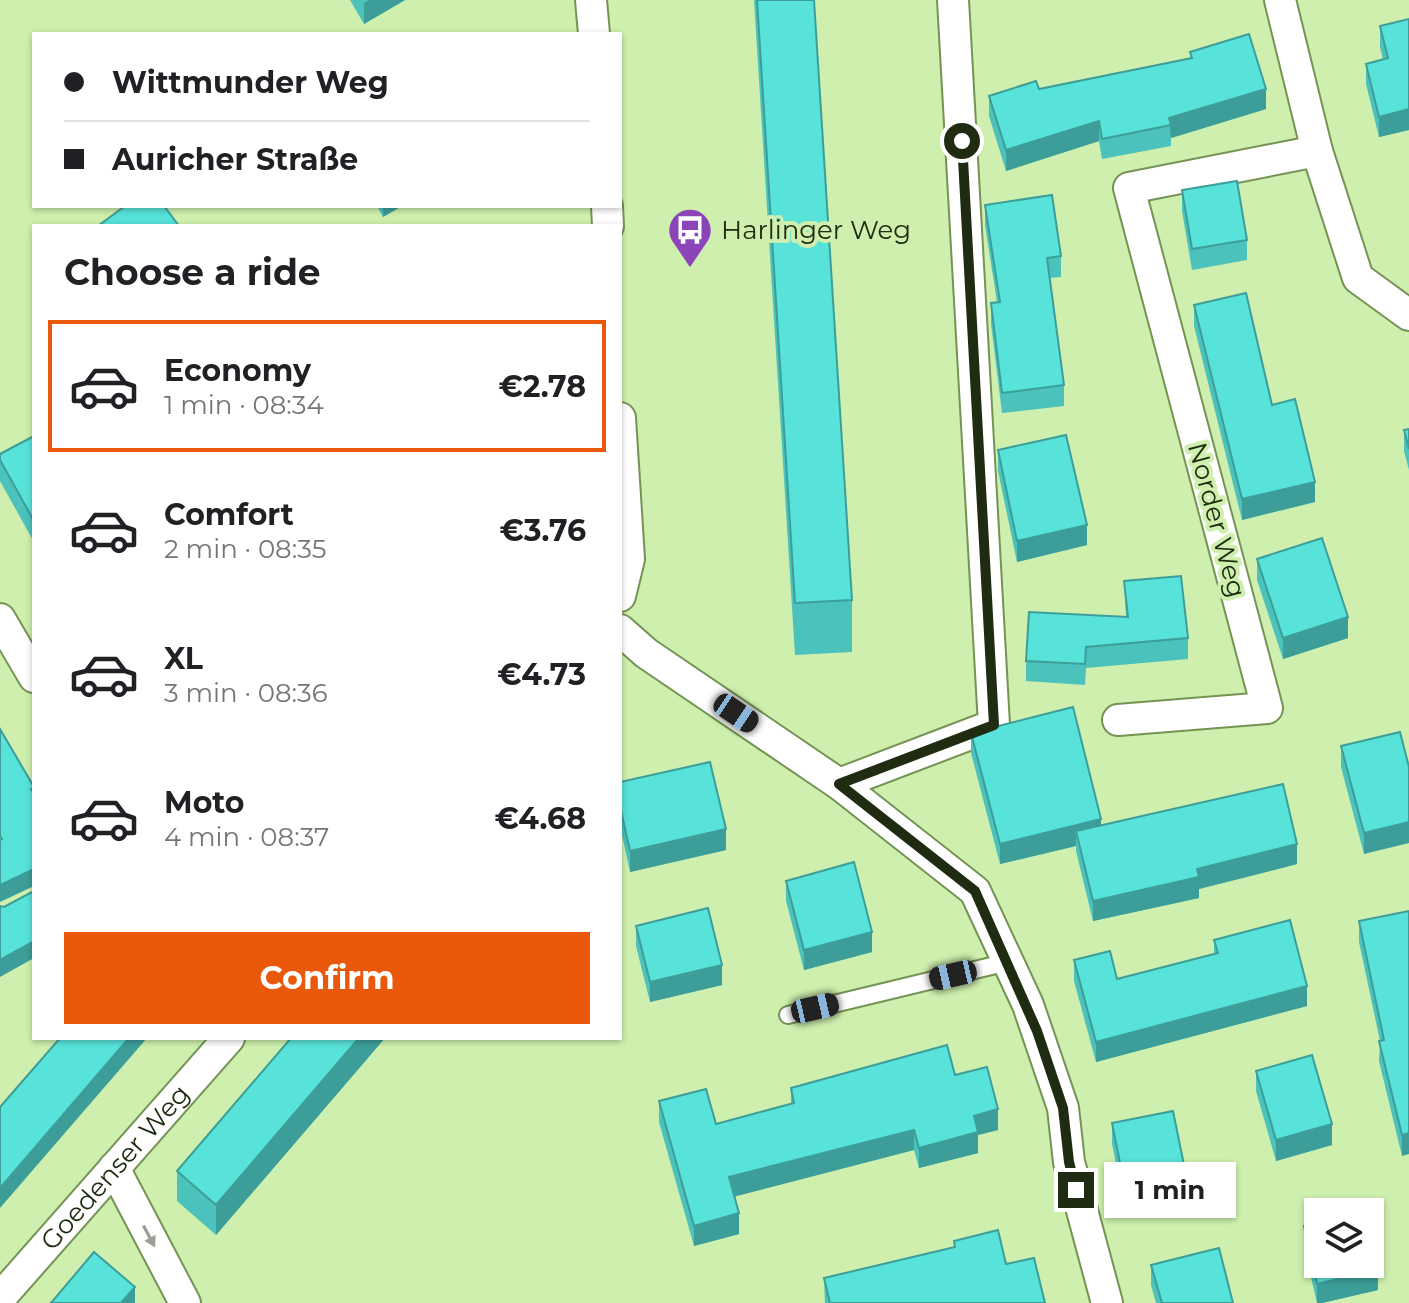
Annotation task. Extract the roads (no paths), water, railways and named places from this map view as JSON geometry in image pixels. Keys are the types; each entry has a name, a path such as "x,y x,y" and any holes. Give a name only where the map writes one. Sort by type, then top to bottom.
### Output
{"street":[{"path":"591,0 594,32"},
{"path":"839,784 994,725 953,0"},
{"path":"1280,0 1317,151 1358,278 1409,315"},
{"name":"Norder Weg","path":"1118,720 1267,708 1129,188 1317,151"},
{"path":"622,449 629,559 622,588"},
{"path":"0,619 32,674"},
{"path":"622,632 646,653 839,784 975,891 1028,1005 1063,1108 1069,1162 1107,1303"},
{"name":"Goedenser Weg","path":"0,1298 227,1040"},
{"path":"114,1168 185,1303"}],"lane":[{"path":"788,1015 1008,962"}],"place":[{"name":"Harlinger Weg","path":"690,269"}]}
